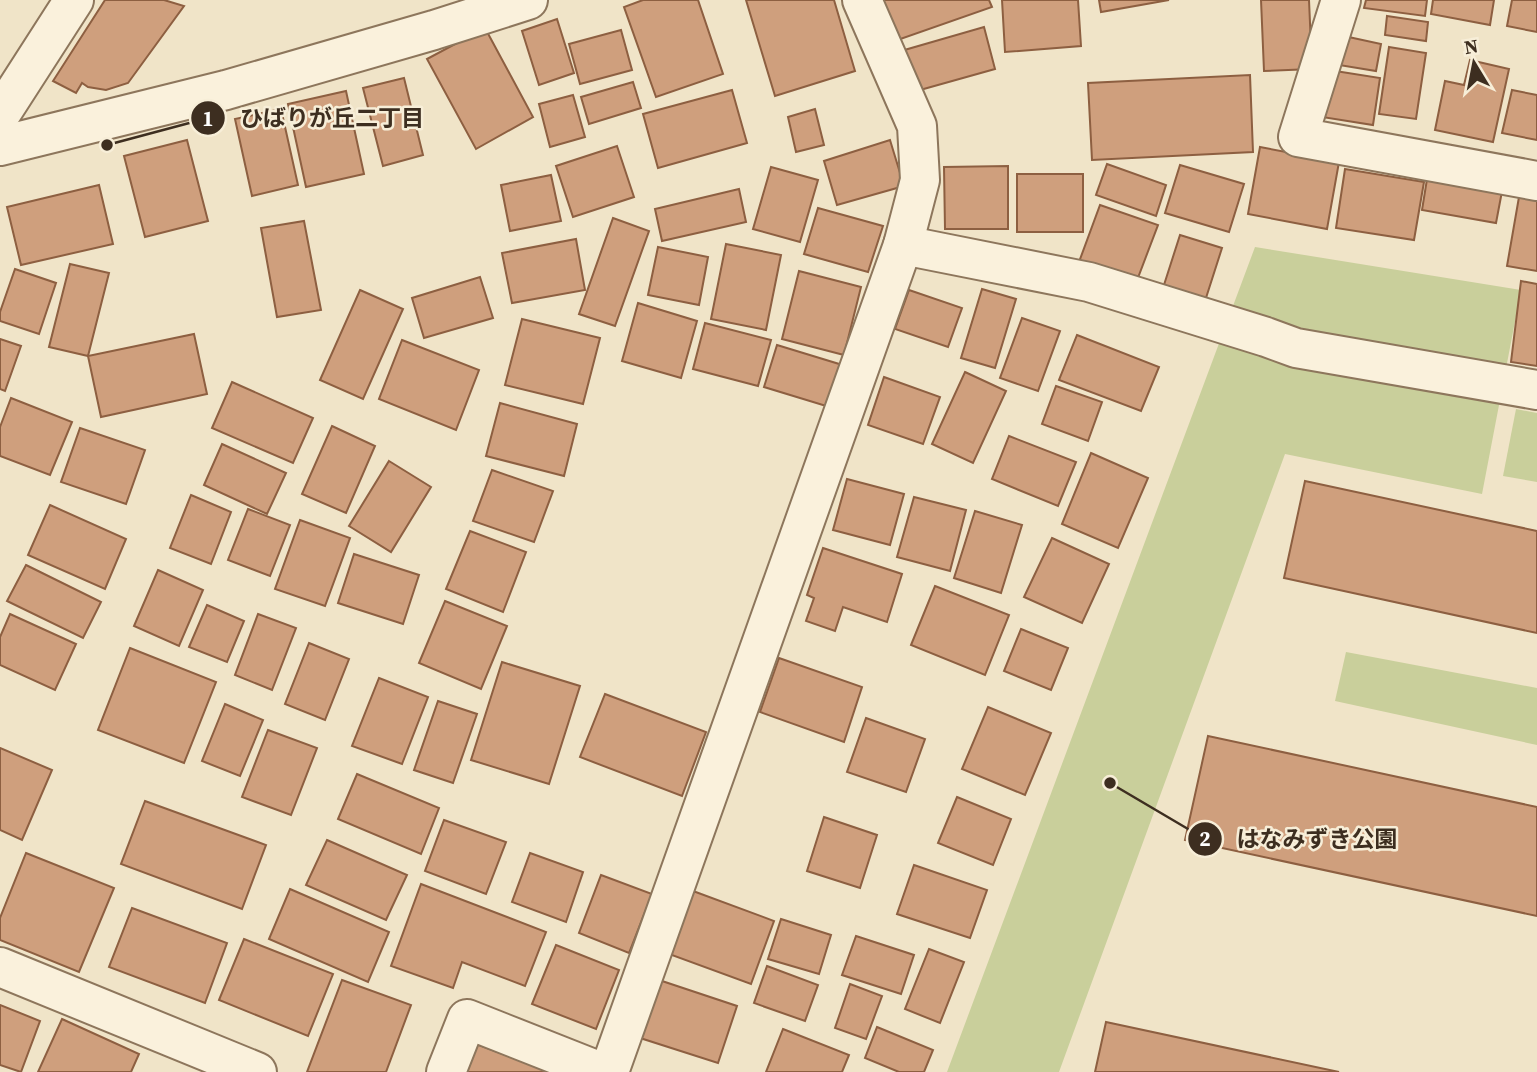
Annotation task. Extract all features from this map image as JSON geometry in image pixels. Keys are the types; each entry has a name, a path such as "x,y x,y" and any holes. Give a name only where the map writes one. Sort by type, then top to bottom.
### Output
{"street":[{"path":"0,115 74,0"},
{"path":"0,146 226,90 429,15 528,0"},
{"path":"609,1072 903,246 920,180 917,126 862,0"},
{"path":"1341,0 1297,137 1537,181"},
{"path":"903,246 1089,282 1296,348 1537,390"},
{"path":"0,967 175,1056 257,1072"},
{"path":"446,1072 467,1019 601,1072"}],"green space":[{"path":"1255,247 1521,290 1482,494 1285,454 1059,1072 947,1072"},
{"path":"1516,409 1537,413 1537,482 1503,476"},
{"path":"1346,652 1537,688 1537,745 1335,701"}],"building":[{"path":"105,0 164,0 184,6 128,83 106,90 88,87 82,83 76,93 53,81"},
{"path":"643,0 698,0 723,74 656,97 624,7"},
{"path":"746,0 834,0 855,71 775,96"},
{"path":"874,0 989,0 992,7 889,43"},
{"path":"1002,0 1078,0 1081,46 1005,52"},
{"path":"1099,0 1169,0 1101,12"},
{"path":"1261,0 1309,0 1312,69 1264,71"},
{"path":"1366,0 1427,0 1425,16 1364,8"},
{"path":"1433,0 1494,0 1490,25 1431,14"},
{"path":"1512,0 1537,0 1537,32 1507,26"},
{"path":"1387,16 1428,22 1426,41 1385,35"},
{"path":"557,19 574,73 539,85 522,31"},
{"path":"984,27 995,69 913,92 901,51"},
{"path":"485,28 533,117 476,149 427,59"},
{"path":"621,30 632,70 580,84 569,44"},
{"path":"1344,36 1381,44 1376,71 1339,65"},
{"path":"1389,47 1426,53 1416,119 1379,114"},
{"path":"1470,60 1509,69 1493,142 1435,130 1445,81 1464,85"},
{"path":"1329,70 1380,78 1373,125 1322,117"},
{"path":"1250,75 1253,152 1092,160 1088,83"},
{"path":"404,78 423,155 383,166 363,88"},
{"path":"633,82 641,108 589,124 581,97"},
{"path":"732,90 747,143 658,168 643,114"},
{"path":"1512,90 1537,95 1537,140 1502,133"},
{"path":"346,91 364,174 306,187 288,104"},
{"path":"573,95 585,137 550,147 539,104"},
{"path":"281,109 298,185 252,196 235,119"},
{"path":"815,109 824,145 796,152 788,117"},
{"path":"187,140 208,221 145,237 124,156"},
{"path":"890,140 904,186 837,205 824,161"},
{"path":"617,146 634,197 573,217 556,166"},
{"path":"1260,147 1339,162 1327,229 1248,214"},
{"path":"1107,164 1166,185 1156,216 1096,195"},
{"path":"1180,165 1244,184 1229,232 1165,213"},
{"path":"1008,166 1008,229 945,229 944,167"},
{"path":"771,167 818,180 800,242 753,229"},
{"path":"1345,169 1424,182 1414,240 1336,228"},
{"path":"1428,173 1503,186 1496,223 1422,210"},
{"path":"1017,174 1083,174 1083,232 1017,232"},
{"path":"551,175 561,221 510,231 501,185"},
{"path":"99,185 113,244 21,265 7,207"},
{"path":"739,189 746,222 662,241 655,209"},
{"path":"1519,197 1537,200 1537,271 1507,266"},
{"path":"1100,205 1158,225 1136,283 1079,262"},
{"path":"818,208 883,226 868,272 804,254"},
{"path":"613,218 649,231 615,326 579,314"},
{"path":"304,221 321,310 277,317 261,228"},
{"path":"1180,235 1222,248 1205,301 1163,288"},
{"path":"576,239 585,290 512,303 502,253"},
{"path":"726,244 781,255 766,330 711,319"},
{"path":"658,247 708,257 699,305 648,295"},
{"path":"70,264 109,273 88,356 49,347"},
{"path":"15,269 56,283 39,334 0,321 0,312"},
{"path":"799,271 861,287 844,355 782,339"},
{"path":"480,277 493,318 424,338 412,298"},
{"path":"1521,281 1537,284 1537,366 1511,362"},
{"path":"982,289 1016,299 995,368 961,358"},
{"path":"360,290 403,309 363,399 320,380"},
{"path":"909,290 962,308 948,347 895,329"},
{"path":"638,303 697,321 681,378 622,361"},
{"path":"1022,318 1060,331 1038,391 1000,378"},
{"path":"522,319 600,338 583,404 505,385"},
{"path":"705,323 771,340 758,386 693,369"},
{"path":"194,334 207,394 101,417 88,356"},
{"path":"1077,335 1159,367 1141,411 1059,380"},
{"path":"0,339 21,346 5,391 0,389"},
{"path":"402,340 479,370 456,430 379,399"},
{"path":"777,345 849,367 836,409 764,387"},
{"path":"965,372 1006,391 973,463 932,444"},
{"path":"884,377 940,397 923,444 868,425"},
{"path":"232,382 313,418 293,463 212,428"},
{"path":"1056,386 1102,402 1088,441 1042,424"},
{"path":"11,398 72,422 50,475 0,456 0,427"},
{"path":"500,403 577,424 564,476 486,456"},
{"path":"332,426 375,446 346,513 302,494"},
{"path":"80,428 145,450 126,504 61,482"},
{"path":"1009,436 1076,462 1058,506 992,479"},
{"path":"222,444 286,473 267,514 204,485"},
{"path":"1091,453 1148,478 1118,548 1062,524"},
{"path":"389,461 431,487 391,552 349,526"},
{"path":"492,470 553,491 534,542 473,521"},
{"path":"847,479 904,494 890,545 833,530"},
{"path":"1305,481 1537,531 1537,633 1284,578"},
{"path":"191,495 231,512 211,564 170,548"},
{"path":"914,497 966,510 950,571 897,557"},
{"path":"50,505 126,539 105,589 28,555"},
{"path":"248,509 290,525 270,576 228,560"},
{"path":"975,511 1022,525 1001,593 954,578"},
{"path":"300,520 350,538 325,606 275,589"},
{"path":"470,531 526,552 503,612 446,589"},
{"path":"1052,538 1109,564 1082,623 1024,597"},
{"path":"823,548 902,574 887,622 843,607 835,631 806,621 814,598 807,595"},
{"path":"354,554 419,575 403,624 338,603"},
{"path":"26,565 101,602 83,638 7,601"},
{"path":"158,570 203,590 179,646 134,626"},
{"path":"935,586 1009,615 985,675 911,645"},
{"path":"445,601 507,626 481,689 419,663"},
{"path":"207,605 244,621 227,662 189,647"},
{"path":"10,614 76,644 55,690 0,665 0,637"},
{"path":"258,614 296,628 272,690 235,675"},
{"path":"1021,629 1068,648 1051,690 1004,671"},
{"path":"309,643 349,659 325,720 285,704"},
{"path":"130,648 216,682 184,763 98,730"},
{"path":"779,658 862,687 844,742 760,712"},
{"path":"502,662 580,686 549,784 471,760"},
{"path":"379,678 428,697 402,764 352,746"},
{"path":"605,694 706,732 682,796 580,757"},
{"path":"438,701 477,714 453,783 414,770"},
{"path":"225,704 263,720 240,776 202,761"},
{"path":"988,707 1051,733 1025,795 962,769"},
{"path":"866,718 925,739 906,792 847,772"},
{"path":"268,730 317,748 291,815 242,797"},
{"path":"1208,736 1537,807 1537,916 1185,840"},
{"path":"0,748 52,770 22,840 0,830"},
{"path":"357,774 439,808 421,854 338,819"},
{"path":"957,797 1011,819 993,865 938,843"},
{"path":"145,801 266,845 242,909 121,864"},
{"path":"824,817 877,835 860,888 807,871"},
{"path":"444,820 506,842 486,894 425,871"},
{"path":"327,840 407,875 386,920 306,885"},
{"path":"26,853 114,888 79,972 0,940 0,918"},
{"path":"530,853 583,872 566,922 512,902"},
{"path":"914,865 987,890 970,938 897,914"},
{"path":"601,875 652,894 629,953 579,933"},
{"path":"421,884 546,932 525,986 462,962 453,988 391,966"},
{"path":"290,889 389,932 368,982 269,939"},
{"path":"693,891 774,921 751,984 669,954"},
{"path":"132,908 227,943 205,1003 109,967"},
{"path":"781,919 831,935 819,974 768,959"},
{"path":"856,936 914,955 901,994 842,975"},
{"path":"244,939 333,974 308,1036 219,1000"},
{"path":"556,945 619,970 596,1029 532,1004"},
{"path":"929,949 964,962 940,1023 905,1009"},
{"path":"767,966 818,985 805,1021 754,1003"},
{"path":"656,979 737,1006 718,1063 637,1037"},
{"path":"342,980 411,1005 386,1072 307,1072"},
{"path":"850,984 882,996 866,1039 835,1028"},
{"path":"0,1005 40,1021 21,1072 0,1065"},
{"path":"62,1019 139,1054 131,1072 38,1072"},
{"path":"1106,1022 1339,1072 1095,1072"},
{"path":"877,1027 933,1050 924,1072 899,1072 865,1058"},
{"path":"783,1029 849,1055 842,1072 766,1072"},
{"path":"471,1042 545,1070 459,1072"}],"place":[{"name":"ひばりが丘二丁目","path":"107,145"},
{"name":"はなみずき公園","path":"1110,783"}]}
